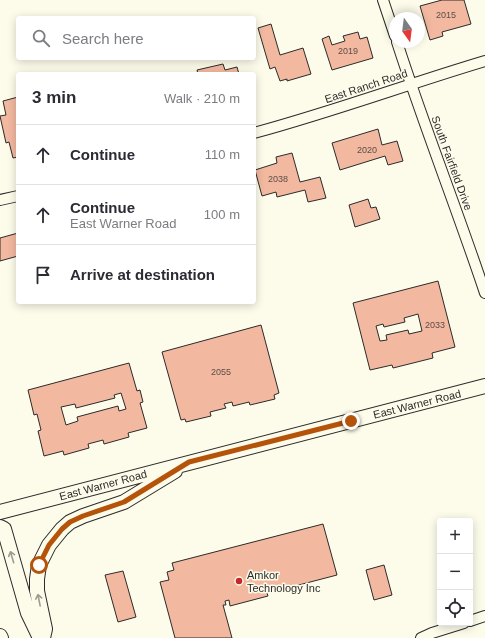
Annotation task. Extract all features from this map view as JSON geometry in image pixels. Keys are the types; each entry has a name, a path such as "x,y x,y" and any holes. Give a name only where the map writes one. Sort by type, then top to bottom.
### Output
{"main road":[{"name":"East Warner Road","path":"0,512 485,386"},
{"path":"41,638 45,629 37,591 39,565 49,545 62,529 70,522 83,516 124,502 189,462"},
{"path":"0,527 4,529 25,602 41,638"}],"street":[{"path":"383,0 389,18"},
{"name":"South Fairfield Drive","path":"399,48 410,84 464,230 485,293"},
{"name":"East Ranch Road","path":"256,132 304,119 485,61"},
{"path":"0,200 16,196"},
{"path":"473,620 485,616"},
{"path":"421,638 454,626"}],"building":[{"path":"442,0 464,0 471,24 442,32 443,36 430,40 425,23 425,12 422,12 420,6"},
{"path":"271,24 280,55 303,48 311,74 287,81 287,79 280,81 275,67 270,69 258,28"},
{"path":"358,32 360,39 367,37 373,58 332,70 322,39 329,36 332,45 345,41 343,36"},
{"path":"223,64 225,70 237,67 238,72 198,72 197,70"},
{"path":"16,98 16,157 13,158 9,142 6,143 0,116 6,115 3,101"},
{"path":"378,129 382,145 397,141 403,161 388,165 385,156 340,170 332,143"},
{"path":"292,153 300,182 320,177 326,198 308,202 305,190 277,197 276,192 262,196 256,170 277,163 276,157"},
{"path":"368,199 371,208 376,207 380,219 355,227 349,205"},
{"path":"16,234 16,257 0,261 0,238"},
{"path":"438,281 455,347 432,353 433,358 393,368 392,365 370,370 353,303","holes":["418,314 422,331 409,334 408,330 386,335 387,340 380,341 376,326 383,324 384,327 405,322 404,318"]},
{"path":"261,325 279,393 274,395 275,399 250,405 249,402 233,406 232,402 224,404 226,408 210,412 211,416 186,422 185,419 181,420 162,352"},
{"path":"129,363 137,391 140,390 143,402 140,403 147,428 128,433 129,437 104,444 103,440 88,444 89,448 64,455 63,451 44,456 38,431 41,430 37,414 34,415 28,390","holes":["121,393 126,409 119,411 118,406 77,417 78,421 66,425 61,407 75,404 76,408 115,398 114,395"]},
{"name":"Amkor Technology Inc","path":"323,524 337,575 272,592 271,588 266,590 268,596 230,606 229,600 225,601 226,605 223,605 232,638 175,638 160,582 169,580 167,572 174,570 172,563"},
{"path":"384,565 392,595 374,600 366,570"},
{"path":"123,571 136,617 118,622 105,575"}],"place":[{"name":"Amkor Technology Inc","path":"239,581"}],"route":[{"path":"39,565 49,545 70,522 124,502 189,462 351,421"}]}
